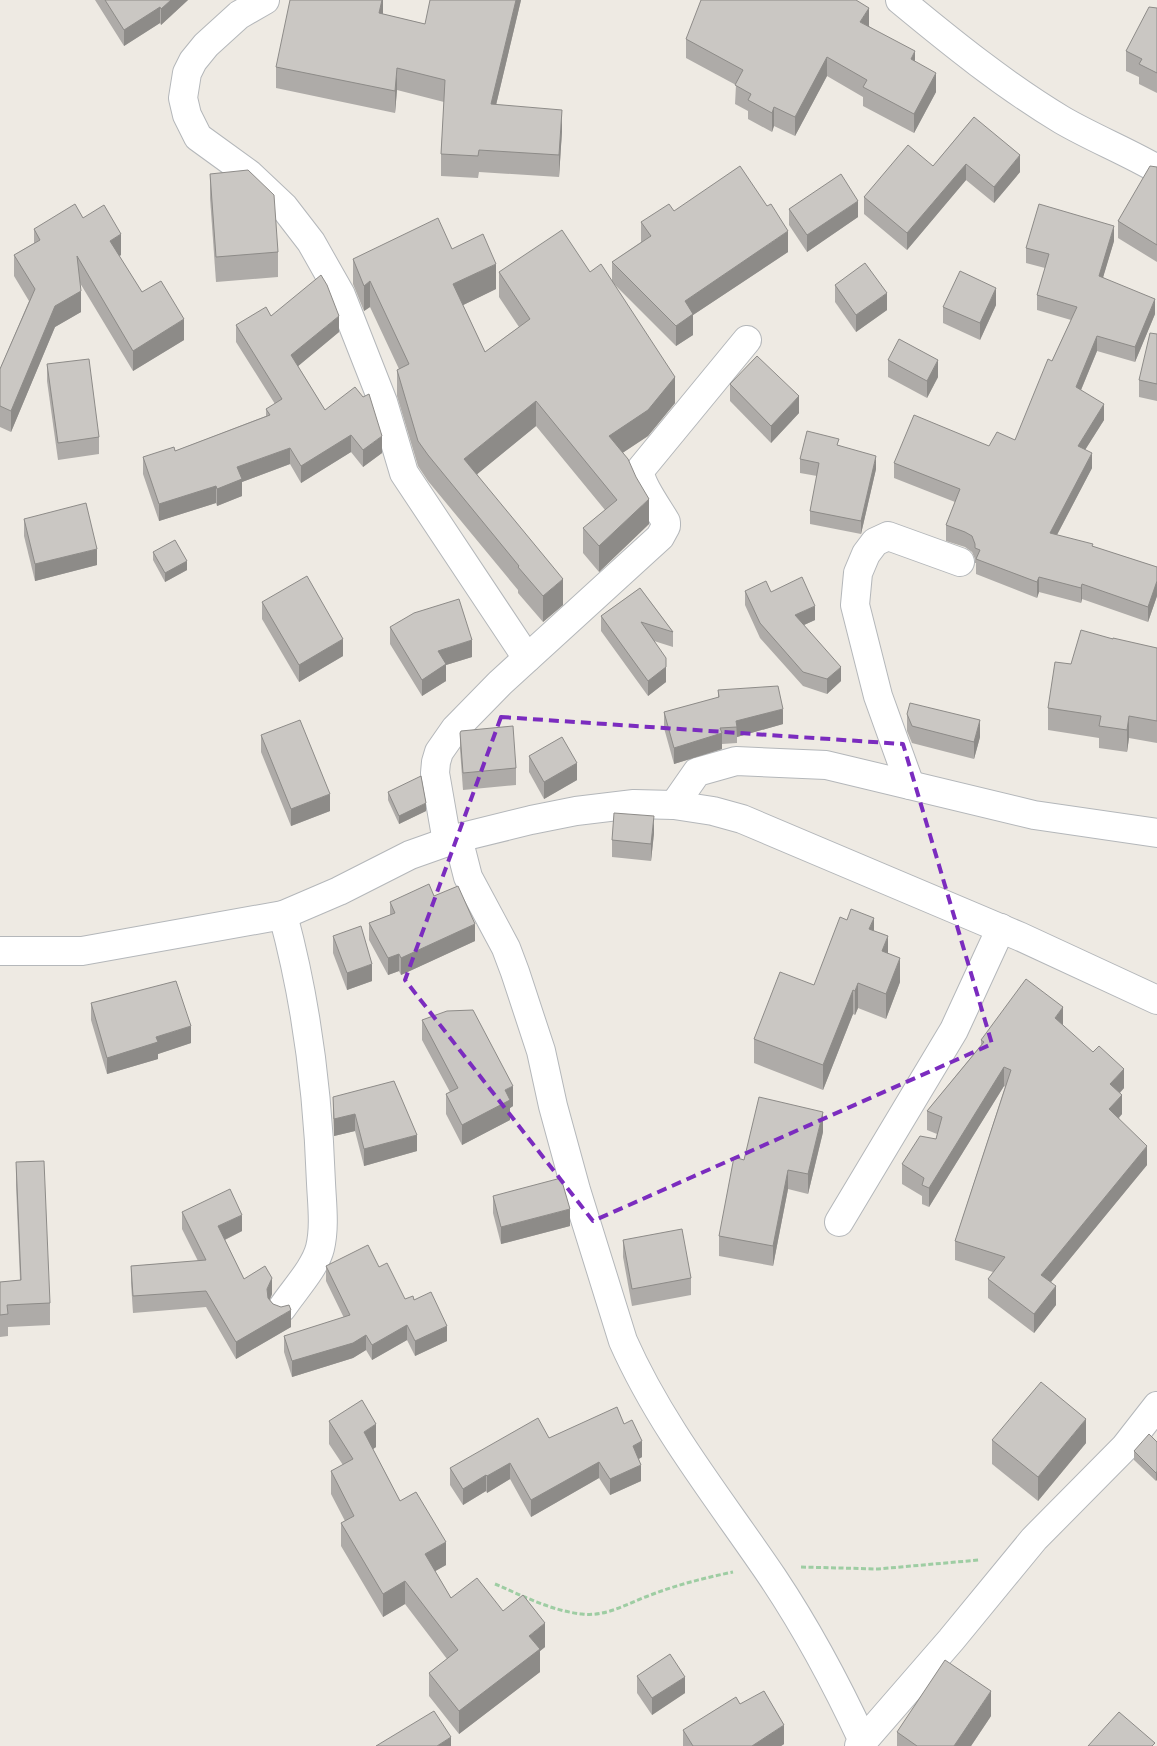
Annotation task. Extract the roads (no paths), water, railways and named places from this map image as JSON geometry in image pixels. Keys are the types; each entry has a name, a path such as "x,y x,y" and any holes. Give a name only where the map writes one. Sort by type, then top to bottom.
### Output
{"street":[{"path":"265,0 239,15 193,61 187,73 183,98 187,115 198,138 249,174 284,207 311,242 341,295 383,402 404,473 527,658"},
{"path":"900,0 971,58 1021,95 1064,121 1157,169"},
{"path":"747,340 641,469 642,481 666,522 660,537 527,658 455,729 439,752 436,762 436,773 452,840 468,877 506,948 541,1050 553,1106 576,1190 623,1341 641,1380 667,1423 764,1565 809,1638 848,1709 861,1744 951,1640 1034,1539 1125,1447 1157,1406"},
{"path":"910,785 878,696 855,605 858,573 866,554 875,542 888,536 960,562"},
{"path":"674,806 697,772 736,761 826,765 1034,815 1157,833"},
{"path":"0,951 82,950 283,916 339,891 410,855 452,840 576,811 634,804 674,806 713,811 742,818 1001,928 1157,1000"},
{"path":"282,1308 316,1258 320,1247 322,1224 320,1154 313,1082 298,979 283,916"},
{"path":"839,1222 954,1030 1001,928"}]}
